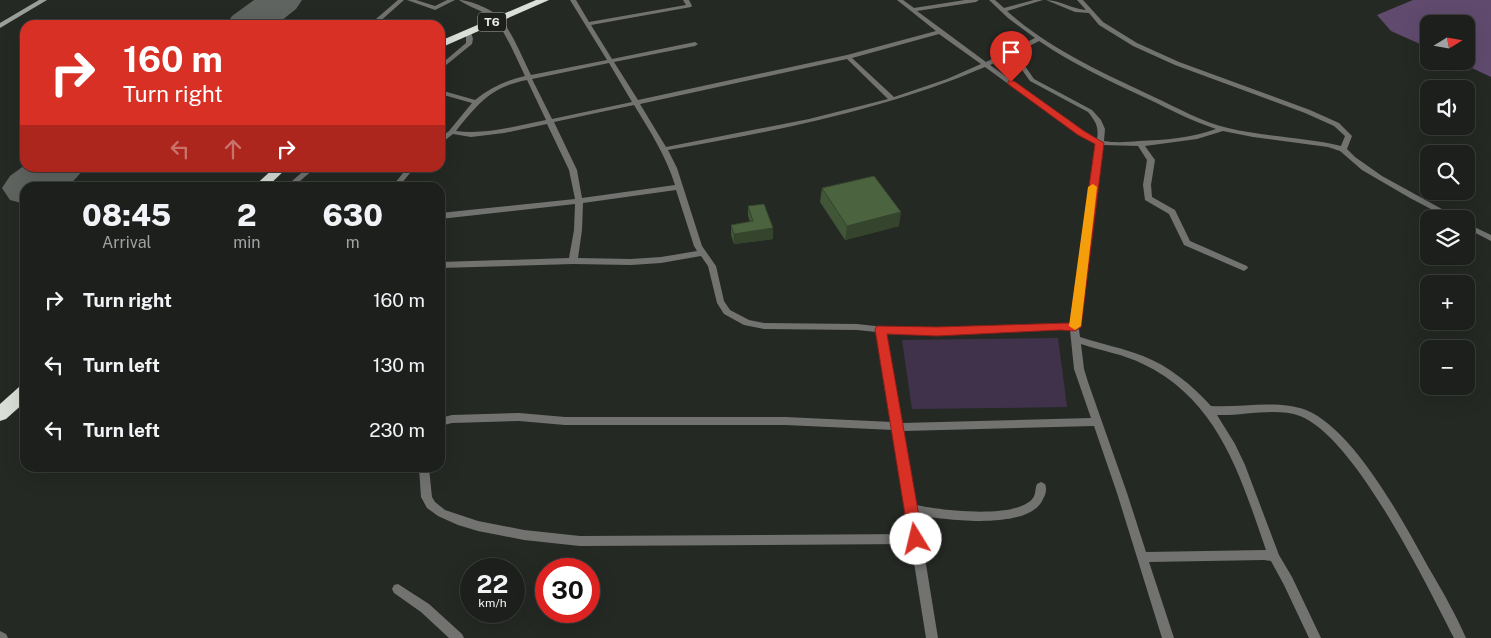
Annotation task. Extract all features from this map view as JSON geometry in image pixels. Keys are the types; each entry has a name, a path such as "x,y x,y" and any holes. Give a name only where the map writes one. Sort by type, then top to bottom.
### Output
{"highway":[{"name":"T6","path":"445,43 544,0"},
{"path":"265,182 276,172"},
{"path":"0,414 20,396"}],"street":[{"path":"0,26 37,2 44,0"},
{"path":"378,20 402,0"},
{"path":"410,0 433,8 452,0"},
{"path":"462,0 498,19 529,77 573,170 579,201 578,230 573,261"},
{"path":"573,0 664,149 679,187 695,239 702,254 710,260 722,306 734,317 764,326 937,331 1075,327"},
{"path":"588,24 689,6 686,0"},
{"path":"900,0 940,32 1081,133 1100,143 1140,143 1202,136 1222,129"},
{"path":"913,10 976,0"},
{"path":"992,0 1038,39 1090,69 1185,114 1222,129 1343,149 1376,175 1440,210"},
{"path":"1003,10 1040,0"},
{"path":"1049,0 1077,11 1087,12"},
{"path":"1080,0 1087,12 1103,26 1173,62 1341,126 1347,131 1349,136 1343,149"},
{"path":"445,64 469,44 468,32"},
{"path":"451,132 486,135 848,57 940,32"},
{"path":"664,149 803,123 892,99 987,65 1038,39"},
{"path":"445,137 476,102 504,85 529,77 695,44"},
{"path":"1013,52 1032,80 1094,114 1102,129 1075,327 1079,369 1168,638"},
{"path":"848,57 892,99"},
{"path":"445,93 476,102"},
{"path":"1140,143 1151,160 1146,189 1148,198 1172,212 1187,243 1244,268"},
{"path":"294,182 306,172"},
{"path":"399,182 407,172"},
{"path":"445,215 579,201 679,187"},
{"path":"1475,229 1491,238"},
{"path":"445,265 573,261 631,262 702,254"},
{"path":"881,329 932,638"},
{"path":"1076,339 1134,356 1152,364 1166,372 1209,410 1234,455 1274,558 1288,581 1315,638"},
{"path":"1209,410 1295,411 1309,415 1322,422 1350,454 1388,504 1460,638"},
{"path":"445,421 518,417 602,422 785,421 898,427 1096,422"},
{"path":"424,472 425,494 430,505 438,512 486,528 525,535 580,541 916,539"},
{"path":"911,509 954,517 1002,514 1021,510 1034,504 1040,495 1041,487"},
{"path":"1142,557 1264,555 1274,558"},
{"path":"398,589 425,608 458,638"}],"shaded area":[{"path":"1413,0 1491,0 1491,77 1475,69 1475,15 1420,15 1420,44 1391,31 1377,15"},
{"path":"1058,338 1067,407 912,409 902,340"}],"building":[{"path":"874,176 901,212 847,226 822,188"},
{"path":"764,204 773,228 734,234 731,225 753,221 748,206"}],"runway":[{"path":"255,20 281,0"},
{"path":"38,182 52,172"}],"slow traffic":[{"path":"1075,326 1074,322 1093,187"}],"route":[{"path":"916,539 881,329 902,332 1075,327 1074,322 1100,143 1081,133 1011,82"}]}
